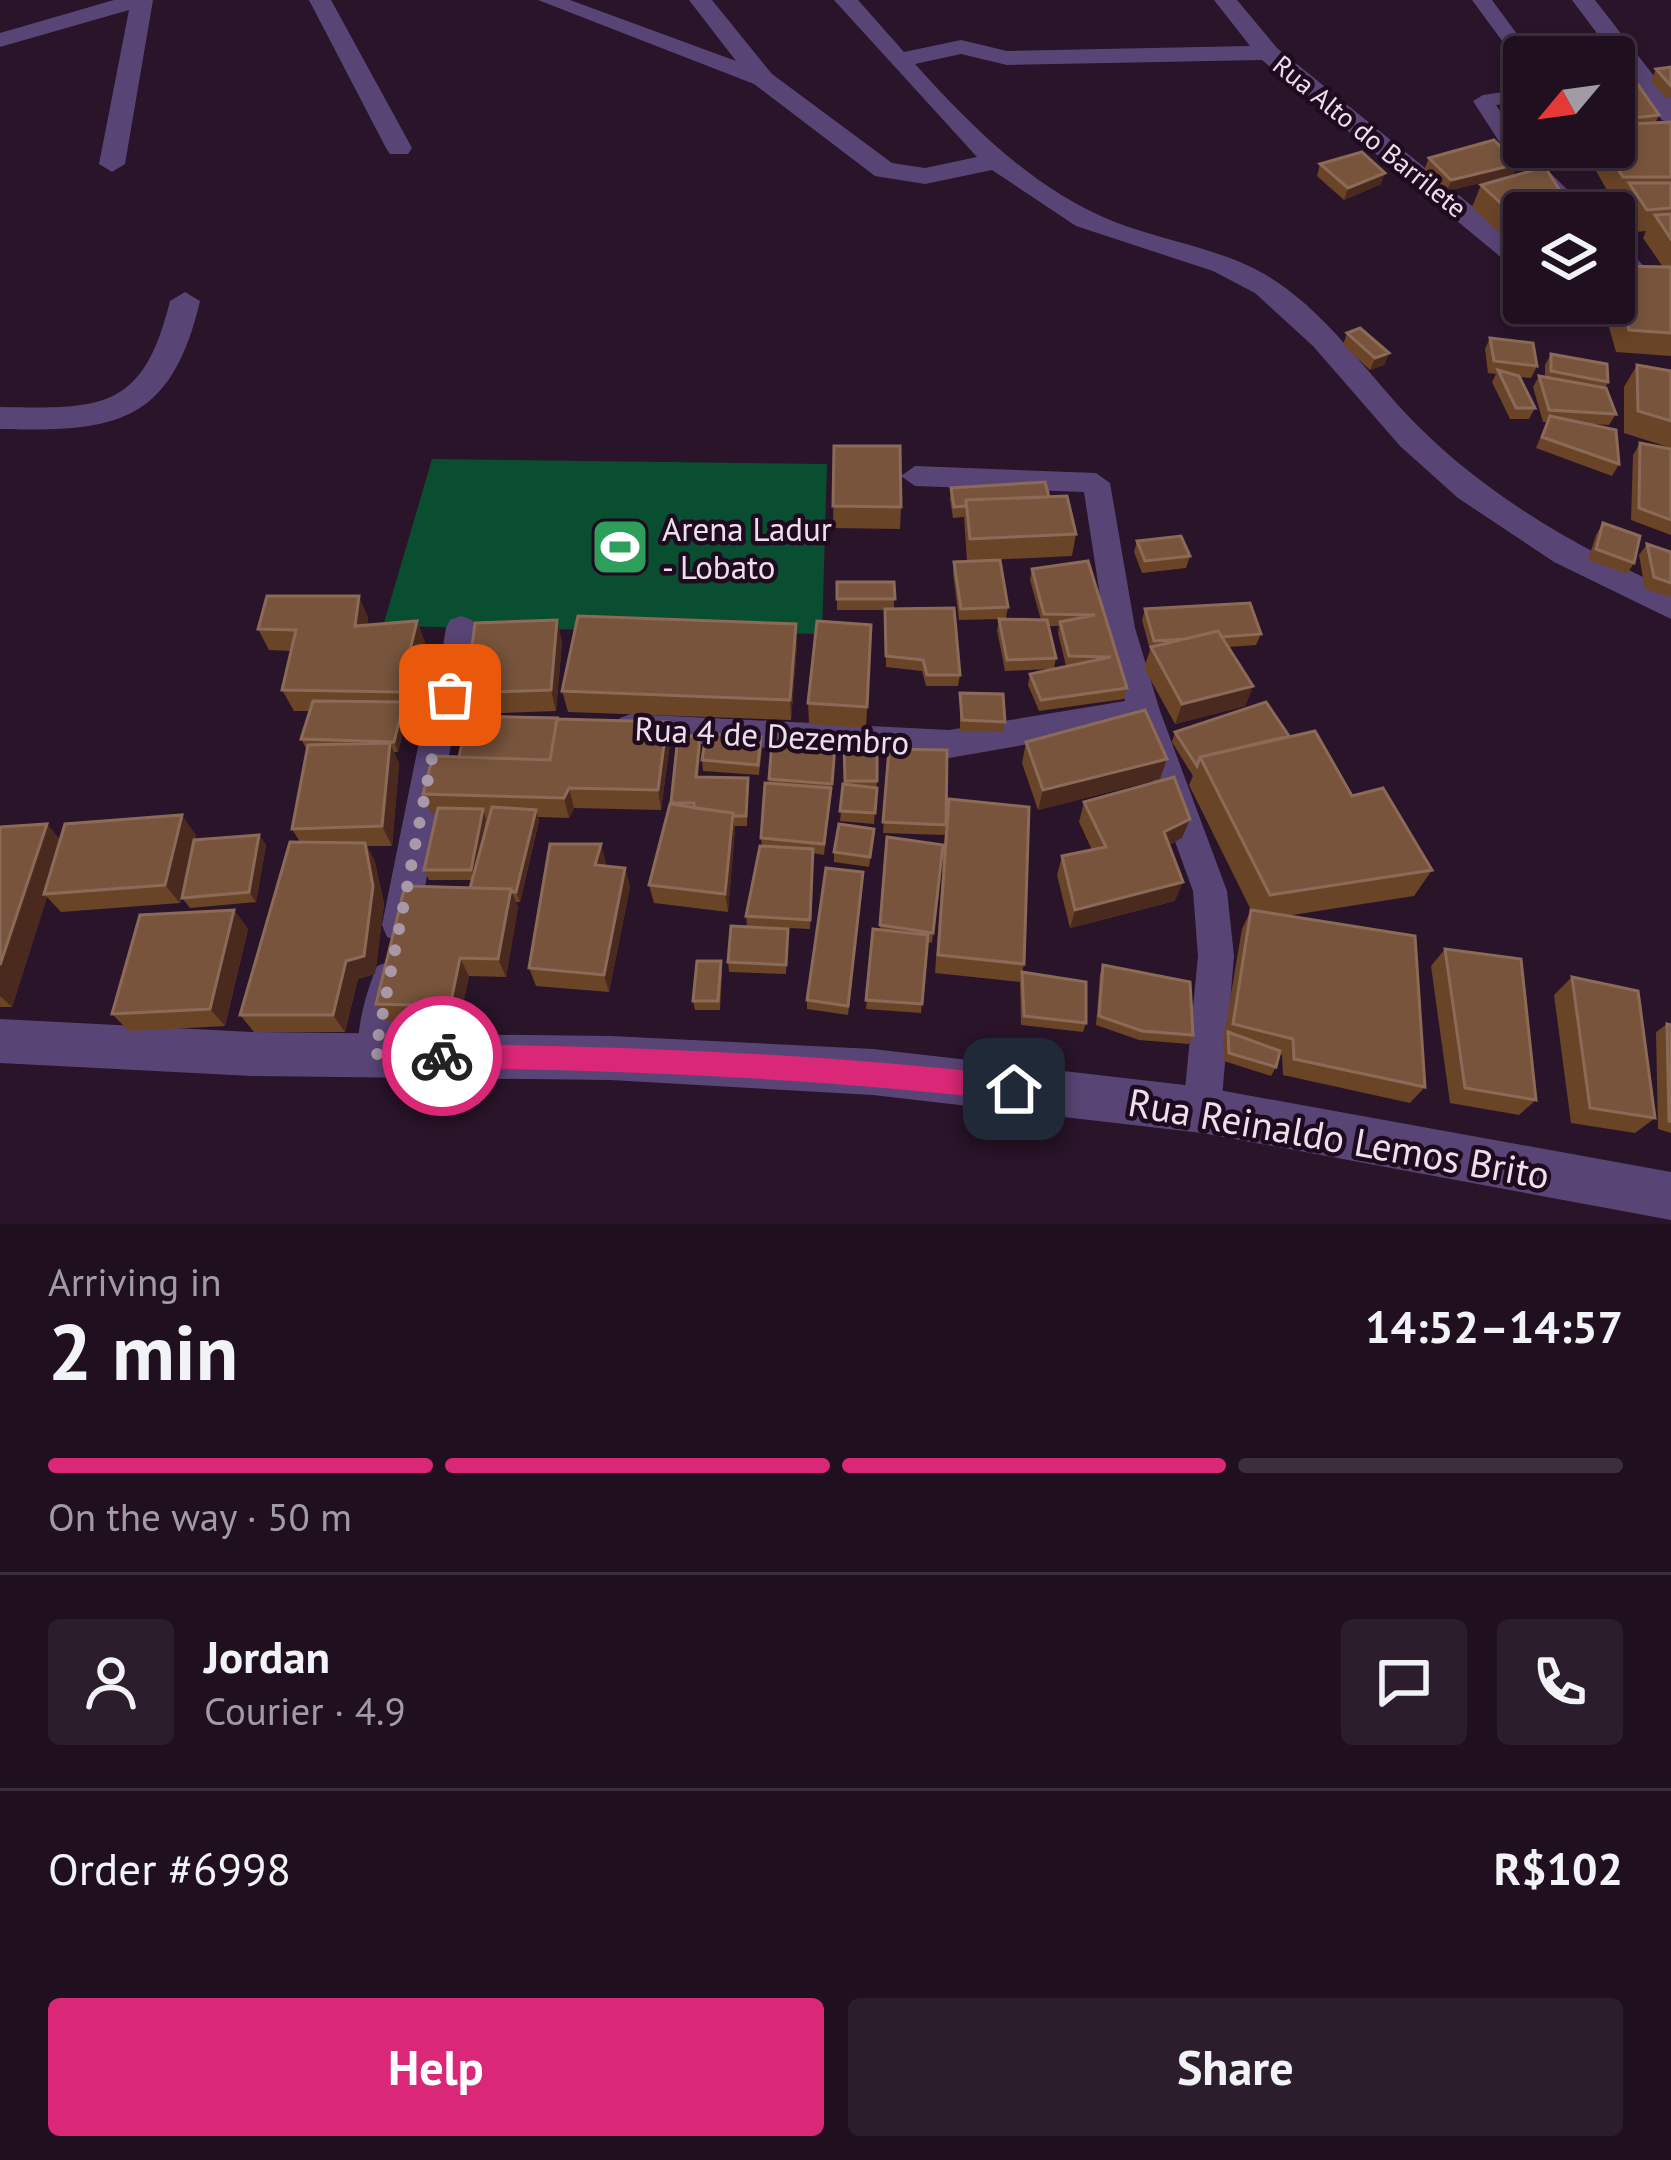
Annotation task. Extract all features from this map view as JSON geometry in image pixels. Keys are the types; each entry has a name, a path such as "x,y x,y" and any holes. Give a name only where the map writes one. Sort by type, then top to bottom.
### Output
{"street":[{"path":"0,40 141,0 112,164"},
{"path":"320,0 399,148"},
{"path":"549,0 763,79"},
{"path":"700,0 763,79 884,170 925,176 992,162"},
{"path":"844,0 992,162 1038,195 1090,222 1261,284 1302,315 1409,436 1466,488 1540,540 1671,605"},
{"name":"Rua Alto do Barrilete","path":"1225,0 1268,53 1503,245"},
{"path":"1583,0 1671,115"},
{"path":"900,60 961,47 1006,58 1268,53"},
{"path":"0,418 86,415 152,385 172,352 185,301"},
{"name":"Rua Reinaldo Lemos Brito","path":"0,1041 252,1054 610,1058 873,1072 1202,1110 1671,1196"}],"lane":[{"path":"1482,0 1509,36"},
{"path":"1503,98 1483,101 1503,131"},
{"path":"1537,168 1560,192"},
{"path":"915,476 1096,483 1120,628 1144,711 1210,891 1216,956 1202,1110"},
{"path":"445,729 460,628"},
{"name":"Rua 4 de Dezembro","path":"596,725 949,745 1144,711"},
{"path":"375,1054 436,737 445,729 526,724"}],"green space":[{"name":"Arena Ladur - Lobato","path":"432,459 827,464 822,634 383,626"}],"building":[{"path":"1671,67 1671,86 1656,69"},
{"path":"1635,80 1659,115 1635,118"},
{"path":"1671,122 1671,177 1623,177 1618,168 1635,168 1635,124"},
{"path":"1494,140 1503,149 1503,168 1451,180 1429,158"},
{"path":"1362,152 1385,173 1348,188 1320,164"},
{"path":"1546,168 1561,192 1503,192 1503,205 1481,185"},
{"path":"1629,183 1671,183 1671,208 1647,210"},
{"path":"1671,214 1671,239 1655,215"},
{"path":"1635,266 1671,267 1671,333 1629,330 1627,324 1635,324"},
{"path":"1360,328 1389,353 1375,358 1347,333"},
{"path":"1490,338 1533,343 1537,366 1494,361"},
{"path":"1551,354 1607,364 1608,382 1551,371"},
{"path":"1637,365 1671,371 1671,421 1638,411"},
{"path":"1498,370 1519,376 1535,408 1516,408"},
{"path":"1539,376 1606,388 1616,414 1549,410"},
{"path":"1550,416 1616,430 1619,464 1542,437"},
{"path":"1640,443 1671,449 1671,520 1639,508"},
{"path":"834,446 900,446 901,507 833,506"},
{"path":"1045,482 1049,497 966,500 966,506 954,507 951,488"},
{"path":"1067,496 1076,534 970,539 966,500"},
{"path":"1603,523 1640,536 1634,563 1596,549"},
{"path":"1181,536 1190,556 1145,561 1137,541"},
{"path":"1647,544 1671,552 1671,583 1654,577"},
{"path":"1000,560 1008,607 961,609 954,562"},
{"path":"1088,561 1127,688 1041,700 1030,674 1111,657 1069,656 1060,622 1095,615 1044,614 1032,569"},
{"path":"837,582 894,582 895,599 837,599"},
{"path":"267,596 359,596 355,626 417,621 400,692 282,690 296,630 258,629"},
{"path":"1250,603 1261,634 1222,637 1218,631 1154,641 1145,609"},
{"path":"954,608 960,675 927,675 923,660 886,656 885,609"},
{"path":"578,616 796,624 790,700 562,691"},
{"path":"999,619 1047,620 1056,658 1007,660"},
{"path":"557,620 551,690 466,693 475,623"},
{"path":"817,621 871,625 867,707 808,703"},
{"path":"1218,631 1253,686 1182,704 1151,647"},
{"path":"960,693 1003,694 1005,722 962,720"},
{"path":"313,701 404,702 394,742 301,739"},
{"path":"1266,702 1289,736 1200,757 1197,766 1175,732"},
{"path":"1145,710 1167,759 1043,790 1026,742"},
{"path":"468,716 559,718 550,760 459,757"},
{"path":"557,719 667,722 658,790 569,788 564,798 423,794 433,756 550,760"},
{"path":"1315,731 1352,796 1383,788 1432,870 1270,895 1200,757"},
{"path":"706,734 761,737 758,765 702,760"},
{"path":"678,736 700,736 696,777 748,778 746,816 694,808 694,803 671,803"},
{"path":"772,742 835,745 832,784 769,779"},
{"path":"390,743 382,826 292,829 308,745"},
{"path":"844,744 877,744 877,781 845,781"},
{"path":"889,749 947,750 946,825 883,822"},
{"path":"1174,777 1190,819 1164,832 1183,882 1075,910 1062,856 1106,847 1084,802"},
{"path":"765,783 831,788 824,844 761,838"},
{"path":"843,784 877,788 875,813 840,811"},
{"path":"949,799 1029,807 1024,964 938,955"},
{"path":"670,804 733,813 725,894 649,885"},
{"path":"492,807 536,810 516,892 470,888"},
{"path":"438,808 483,809 471,870 424,870"},
{"path":"182,815 165,885 44,894 65,824"},
{"path":"47,824 0,965 0,827"},
{"path":"839,824 874,829 870,857 834,852"},
{"path":"259,835 249,892 182,898 194,840"},
{"path":"887,837 943,845 933,933 880,925"},
{"path":"290,842 365,843 373,886 364,956 346,961 333,1015 240,1015"},
{"path":"550,844 601,844 595,865 625,868 604,975 529,968"},
{"path":"760,846 813,849 810,920 746,916"},
{"path":"826,868 863,872 848,1006 807,1000"},
{"path":"405,886 511,889 498,959 460,958 450,1006 376,1004"},
{"path":"234,910 210,1009 112,1014 140,915"},
{"path":"1251,910 1415,936 1425,1087 1294,1059 1293,1039 1233,1024"},
{"path":"731,926 788,929 786,965 728,962"},
{"path":"873,929 928,935 922,1004 866,1000"},
{"path":"1445,949 1521,959 1536,1100 1465,1088"},
{"path":"697,961 721,961 718,1001 693,1001"},
{"path":"1103,965 1190,982 1193,1035 1142,1031 1099,1016"},
{"path":"1022,972 1086,982 1086,1023 1024,1016"},
{"path":"1572,977 1638,991 1655,1118 1590,1108"},
{"path":"1667,1024 1671,1025 1671,1121 1669,1121"},
{"path":"1228,1032 1280,1051 1276,1067 1229,1053"}],"way so far":[{"path":"442,1056 375,1054 436,737 445,729 450,695"}],"place":[{"name":"Arena Ladur - Lobato","path":"620,547"}],"route":[{"path":"442,1056 610,1058 873,1072 1014,1089"}]}
